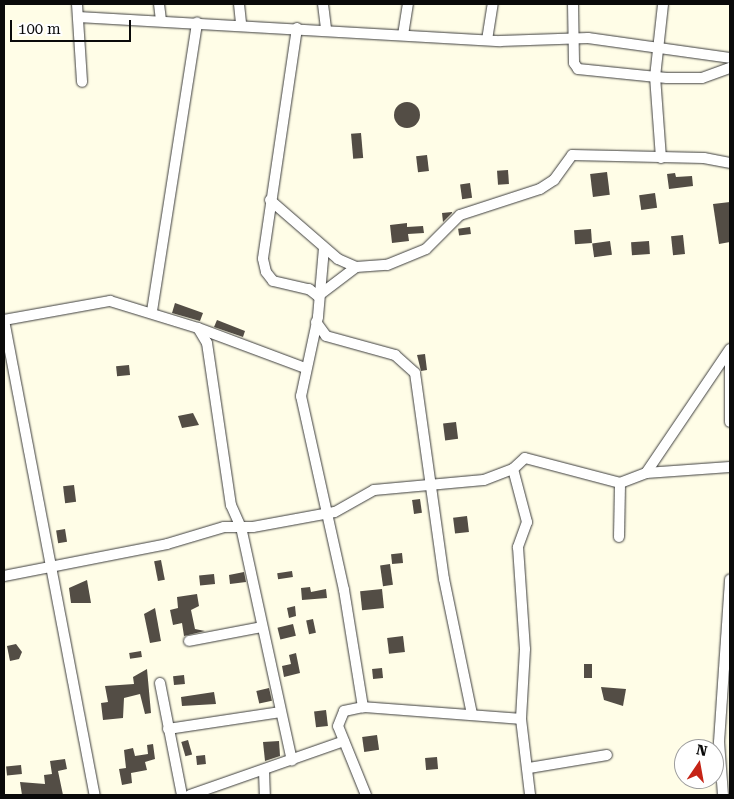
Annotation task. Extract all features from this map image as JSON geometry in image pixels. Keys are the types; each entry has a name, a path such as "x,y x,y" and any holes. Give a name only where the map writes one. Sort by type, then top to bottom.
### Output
{"street":[{"path":"77,4 82,82"},
{"path":"159,4 160,20"},
{"path":"239,4 240,24"},
{"path":"323,4 326,30"},
{"path":"403,35 408,4"},
{"path":"487,40 492,4"},
{"path":"573,4 574,37 578,69 655,77 702,78 730,68"},
{"path":"661,158 655,77 656,46 663,4"},
{"path":"78,17 240,24 487,40 574,37 656,46 730,58"},
{"path":"152,311 197,22"},
{"path":"297,28 270,200 266,272 274,281 309,289 318,296"},
{"path":"318,296 356,267 387,265 413,257 460,215 554,180 572,155 661,158 730,163"},
{"path":"270,200 324,248 356,267"},
{"path":"324,248 316,322 305,368 302,404 328,514 364,707"},
{"path":"95,795 4,320 110,301 152,311 305,368"},
{"path":"316,322 326,336 395,355 415,373 444,580 472,714"},
{"path":"198,328 207,343 225,476 241,527 292,761"},
{"path":"311,343 326,336"},
{"path":"646,473 730,349"},
{"path":"730,359 730,422"},
{"path":"4,576 241,527 328,514 374,490 484,480 513,469 531,457 620,483 646,473 730,467"},
{"path":"513,469 527,522 518,547 525,649 521,719 530,795"},
{"path":"619,537 620,483"},
{"path":"723,795 720,742 730,579"},
{"path":"189,641 262,627"},
{"path":"160,683 182,795"},
{"path":"366,795 344,741 340,716 364,707 521,719"},
{"path":"168,729 281,712"},
{"path":"190,795 264,771 344,741"},
{"path":"528,768 607,755"},
{"path":"264,771 265,795"}],"building":[{"path":"407,102 416,106 420,115 416,124 407,128 398,124 394,115 398,106"},
{"path":"361,133 363,158 353,159 351,134"},
{"path":"427,155 429,171 418,172 416,156"},
{"path":"508,170 509,184 498,185 497,171"},
{"path":"607,172 610,195 593,197 590,174"},
{"path":"675,173 676,177 692,176 693,186 669,189 667,174"},
{"path":"470,183 472,198 462,199 460,184"},
{"path":"655,193 657,208 641,210 639,195"},
{"path":"730,202 730,242 719,244 713,204"},
{"path":"442,213 452,213 443,222"},
{"path":"407,223 407,227 423,226 424,233 408,234 409,241 392,243 390,225"},
{"path":"470,227 471,234 459,236 458,229"},
{"path":"591,229 592,243 575,244 574,230"},
{"path":"683,235 685,254 673,255 671,236"},
{"path":"610,241 612,255 594,257 592,244"},
{"path":"649,241 650,254 632,255 631,242"},
{"path":"175,303 203,313 200,321 172,313"},
{"path":"217,320 245,331 243,337 214,327"},
{"path":"425,354 427,370 421,371 417,355"},
{"path":"129,365 130,375 117,376 116,366"},
{"path":"193,413 199,425 182,428 178,416"},
{"path":"456,422 458,439 445,440 443,424"},
{"path":"74,485 76,502 65,503 63,486"},
{"path":"420,499 422,513 414,514 412,500"},
{"path":"467,516 469,532 455,534 453,518"},
{"path":"65,529 67,542 58,543 56,530"},
{"path":"402,553 403,563 392,564 391,554"},
{"path":"161,560 165,580 158,581 154,561"},
{"path":"390,564 393,585 383,586 380,565"},
{"path":"292,571 293,577 278,579 277,573"},
{"path":"244,572 246,582 230,584 229,575"},
{"path":"214,574 215,584 200,586 199,576"},
{"path":"87,580 91,603 71,603 69,588"},
{"path":"310,587 311,592 326,589 327,598 302,600 301,588"},
{"path":"382,589 384,608 362,610 360,591"},
{"path":"197,594 199,606 191,610 195,629 205,631 184,636 182,623 173,625 170,610 178,608 177,597"},
{"path":"295,606 296,616 289,618 287,608"},
{"path":"155,608 161,641 150,643 144,614"},
{"path":"313,619 316,633 309,634 306,620"},
{"path":"293,624 296,636 280,640 277,628"},
{"path":"403,636 405,652 389,654 387,638"},
{"path":"16,644 22,652 19,659 10,661 7,646"},
{"path":"141,651 142,657 130,659 129,653"},
{"path":"296,653 300,673 284,677 282,666 291,664 289,655"},
{"path":"584,664 592,664 592,678 584,678"},
{"path":"382,668 383,678 373,679 372,669"},
{"path":"147,669 151,713 145,714 140,694 124,698 123,718 103,720 101,703 108,702 105,686 134,684 133,677"},
{"path":"184,675 185,684 174,685 173,676"},
{"path":"601,687 626,689 623,706 604,700"},
{"path":"269,688 272,701 259,704 256,691"},
{"path":"214,692 216,704 182,706 181,697"},
{"path":"326,710 328,726 316,727 314,711"},
{"path":"377,735 379,750 364,752 362,737"},
{"path":"188,740 192,754 185,756 181,742"},
{"path":"279,741 280,756 265,761 263,742"},
{"path":"153,744 155,759 145,762 147,770 131,773 132,783 122,785 119,769 126,768 124,750 133,748 135,756 148,754 147,745"},
{"path":"205,755 206,764 197,765 196,756"},
{"path":"437,757 438,769 426,770 425,758"},
{"path":"65,759 67,769 58,771 63,795 22,795 20,782 45,784 44,775 52,774 50,761"},
{"path":"21,765 22,774 7,776 6,767"}]}
